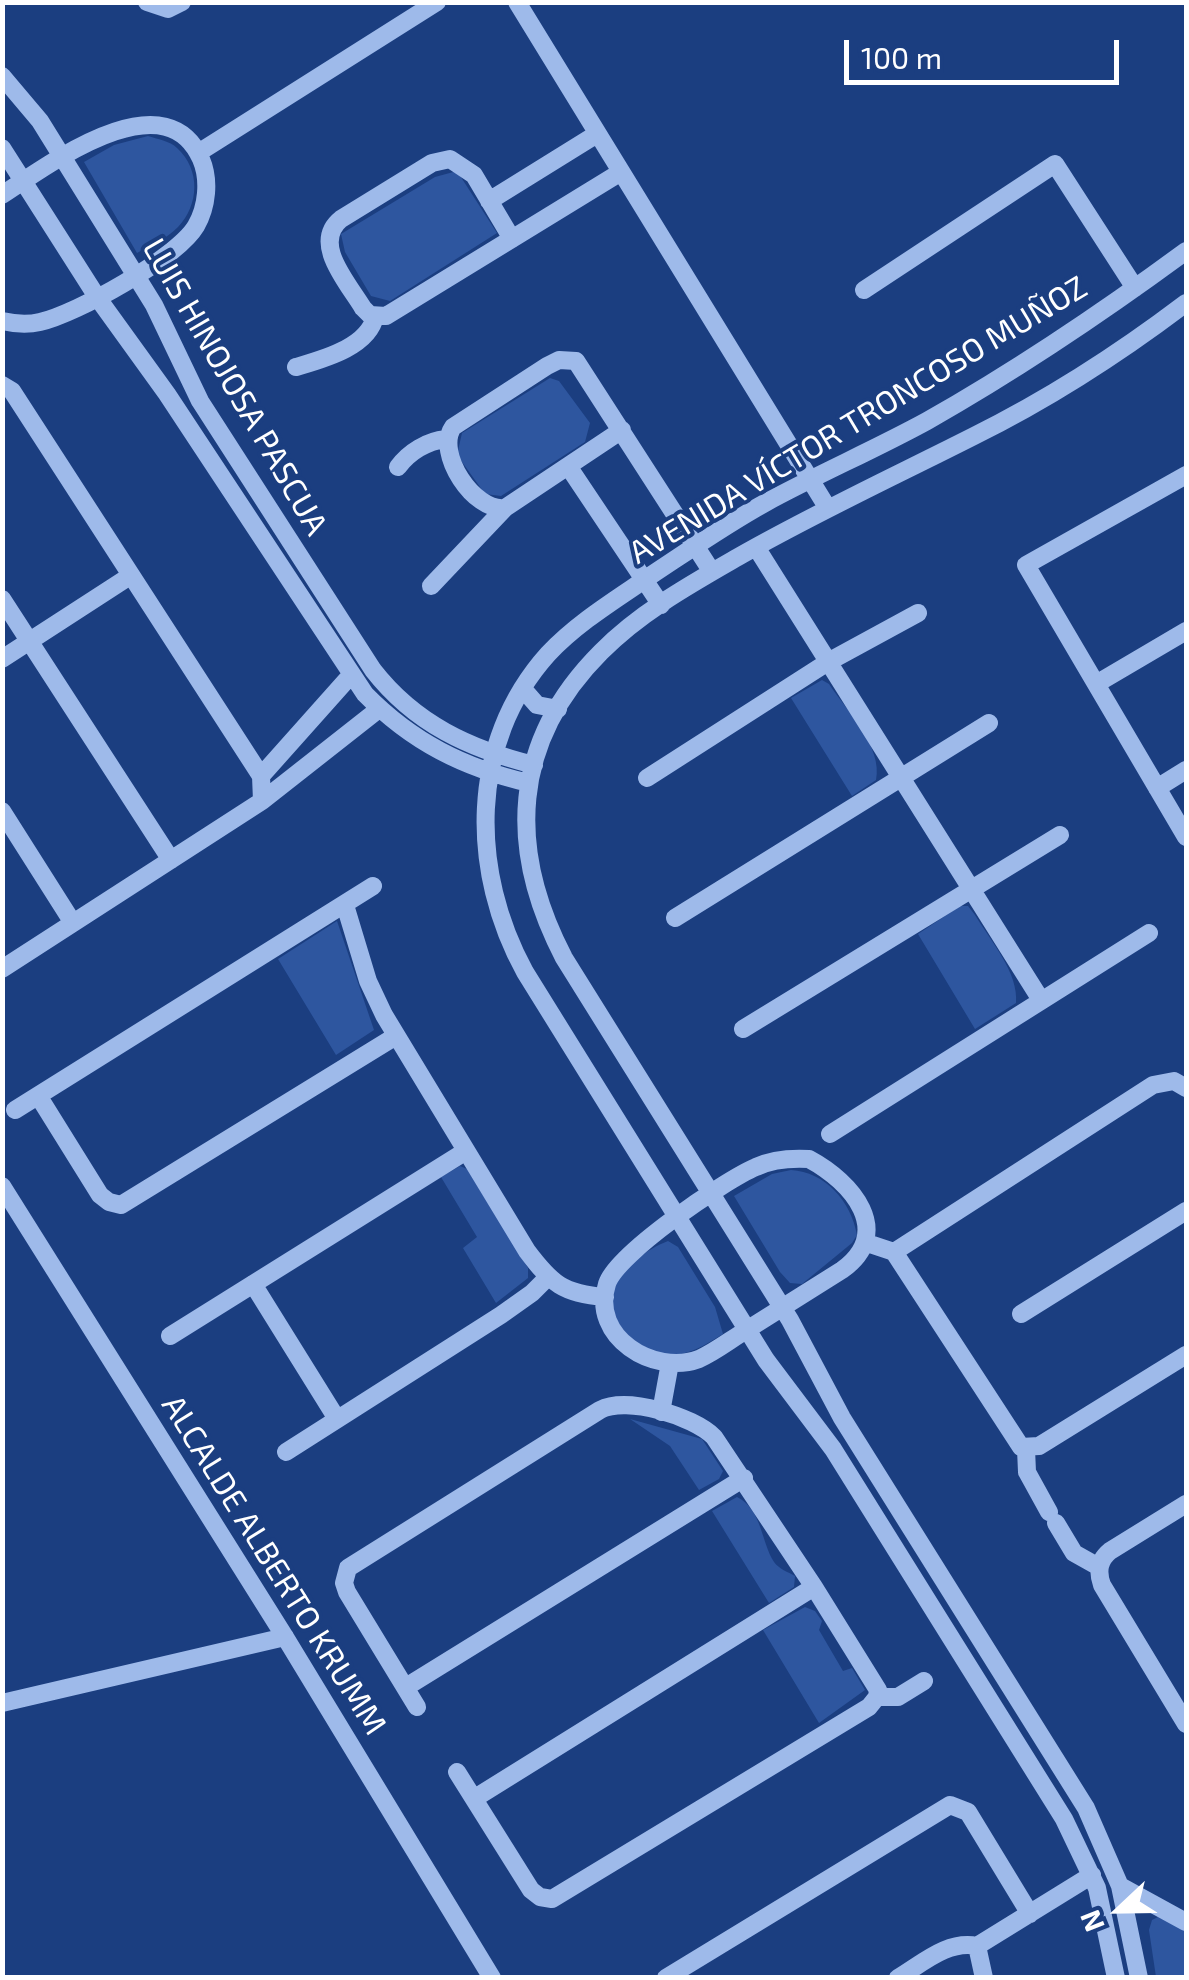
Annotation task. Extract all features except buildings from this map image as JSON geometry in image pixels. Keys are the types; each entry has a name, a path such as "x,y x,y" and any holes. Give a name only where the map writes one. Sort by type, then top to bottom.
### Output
{"street":[{"path":"154,6 182,2"},
{"path":"198,153 437,2"},
{"path":"514,4 828,507"},
{"name":"LUIS HINOJOSA PASCUA","path":"2,76 32,108 163,320 200,401 388,689 419,716 451,736 532,774"},
{"path":"2,195 115,131 142,124 169,128 181,135 198,153 206,181 198,222 184,242 136,275 45,321 2,321"},
{"path":"489,201 597,134"},
{"name":"LUIS HINOJOSA PASCUA","path":"2,148 96,297 174,405 350,676 380,709 428,746 490,774 532,774"},
{"path":"512,239 467,168 450,159 441,160 334,224 328,238 330,251 363,308 375,316 391,314 621,172"},
{"path":"864,290 1055,164 1136,288"},
{"name":"AVENIDA VÍCTOR TRONCOSO MUÑOZ","path":"1116,1978 1106,1924 1076,1839 832,1448 782,1386 524,972 501,925 485,855 484,830 494,755 508,718 524,689 560,642 644,580 750,512 928,420 1073,331 1186,251"},
{"name":"AVENIDA VÍCTOR TRONCOSO MUÑOZ","path":"1139,1978 1120,1886 1101,1838 842,1418 782,1308 552,936 536,894 526,850 525,822 532,774 558,709 603,649 712,572 828,507 1022,410 1095,366 1186,303"},
{"path":"296,367 336,353 365,336 373,327 375,316"},
{"path":"505,508 486,506 474,495 448,456 446,439 453,427 547,366 568,359 581,366 712,572"},
{"path":"2,385 12,391 262,776 262,801"},
{"path":"431,586 505,508 622,430"},
{"path":"398,467 409,454 446,439"},
{"path":"568,466 662,606"},
{"path":"1186,476 1026,565 1186,837"},
{"path":"756,547 1041,1000"},
{"path":"2,658 130,576"},
{"path":"2,600 171,860"},
{"path":"647,778 828,662 918,613"},
{"path":"1096,684 1186,630"},
{"path":"262,776 350,676"},
{"path":"524,689 537,705 558,709"},
{"path":"2,969 262,801 380,709"},
{"path":"675,918 990,723"},
{"path":"1157,788 1186,770"},
{"path":"2,811 74,923"},
{"path":"743,1029 1060,835"},
{"path":"16,1110 373,886"},
{"path":"344,905 368,981 396,1036 527,1251 548,1277 576,1294 604,1297"},
{"path":"830,1134 1148,933"},
{"path":"39,1096 100,1195 120,1205 396,1036"},
{"path":"894,1252 1153,1085 1174,1081 1186,1088"},
{"path":"170,1336 466,1151"},
{"path":"809,1159 842,1181 867,1224 867,1243 854,1262 697,1360 670,1363 643,1358 628,1348 613,1328 604,1297 607,1283 618,1264 712,1195 756,1167 780,1160 809,1159"},
{"name":"ALCALDE ALBERTO KRUMM","path":"2,1186 285,1637 492,1978"},
{"path":"1021,1314 1186,1211"},
{"path":"867,1243 894,1252 1016,1444 1026,1449 1039,1446 1186,1355"},
{"path":"286,1452 501,1315 548,1277"},
{"path":"253,1284 337,1419"},
{"path":"661,1412 670,1363"},
{"path":"418,1707 345,1587 351,1565 607,1406 621,1404 661,1412 708,1430 744,1478 876,1684 877,1697 868,1708 558,1897 546,1898 531,1890 456,1772"},
{"path":"1026,1449 1027,1472 1074,1553 1099,1567"},
{"path":"406,1688 744,1478"},
{"path":"1186,1504 1110,1551 1099,1567 1102,1585 1186,1724"},
{"path":"474,1798 814,1586"},
{"path":"2,1704 285,1637"},
{"path":"877,1697 898,1696 924,1681"},
{"path":"1048,1793 1063,1792 1067,1780"},
{"path":"666,1978 950,1805 968,1812 1030,1914"},
{"path":"898,1978 948,1948 977,1946 1092,1876"},
{"path":"1120,1886 1186,1922"},
{"path":"977,1946 984,1978"}],"shaded area":[{"path":"148,136 167,142 185,157 194,188 190,208 178,227 137,253 84,162 114,145"},
{"path":"457,171 497,233 390,301 371,296 345,252 341,234 435,177"},
{"path":"550,378 559,381 590,423 585,442 501,496 485,494 457,455 462,433"},
{"path":"822,680 854,718 874,755 876,780 852,796 791,698"},
{"path":"960,906 968,906 995,946 1016,992 1016,1003 975,1029 918,934"},
{"path":"337,921 374,1030 336,1055 278,959"},
{"path":"460,1166 467,1169 528,1268 528,1278 496,1303 463,1248 477,1237 441,1177"},
{"path":"791,1170 815,1176 834,1190 849,1211 857,1235 802,1284 790,1283 780,1272 734,1196 772,1174"},
{"path":"668,1241 678,1247 715,1307 723,1334 681,1354 656,1352 632,1339 616,1318 613,1306 620,1276 642,1255"},
{"path":"630,1419 702,1439 723,1471 719,1479 699,1490 670,1446"},
{"path":"737,1497 751,1509 774,1562 795,1576 794,1587 769,1603 712,1511"},
{"path":"805,1607 815,1611 822,1621 819,1630 843,1671 852,1668 865,1690 819,1723 763,1630"},
{"path":"1158,1917 1186,1929 1186,1977 1156,1977 1149,1930 1152,1920"}]}
